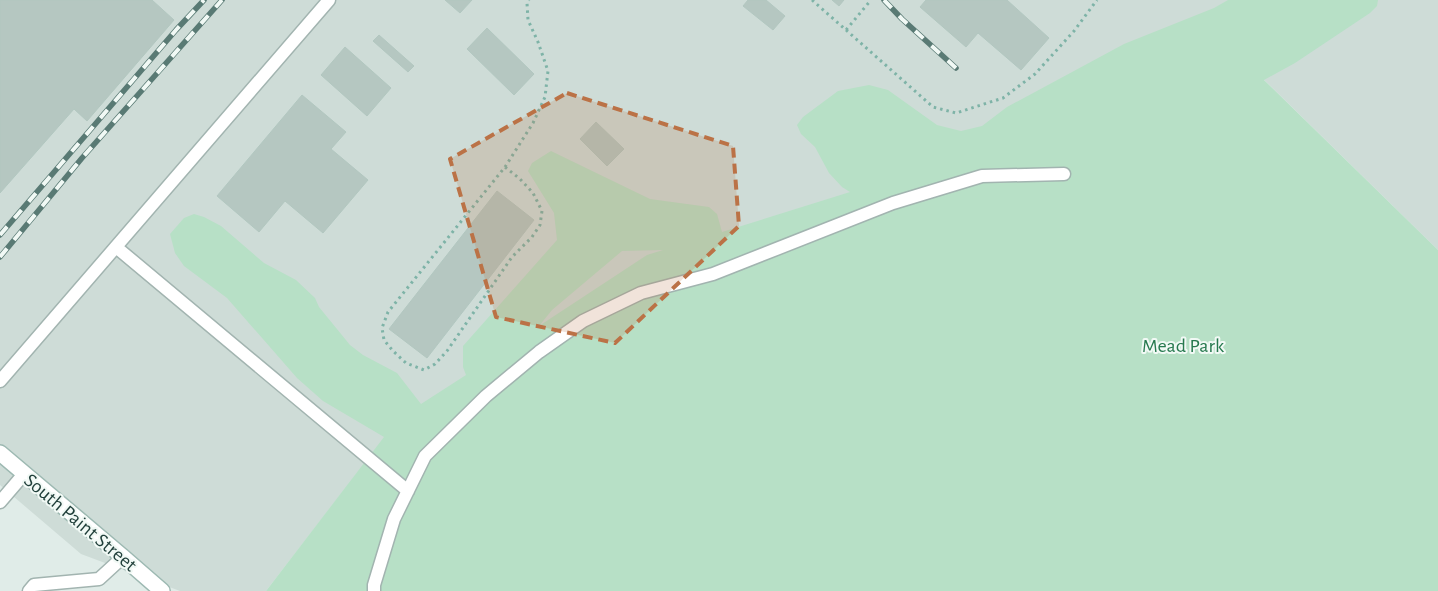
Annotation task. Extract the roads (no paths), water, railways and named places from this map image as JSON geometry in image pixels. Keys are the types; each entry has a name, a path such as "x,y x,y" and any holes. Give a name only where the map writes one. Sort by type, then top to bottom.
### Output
{"main road":[{"name":"South Paint Street","path":"0,453 162,591"}],"lane":[{"path":"0,381 329,0"},
{"path":"374,591 374,585 394,519 425,456 486,396 539,352 583,321 640,293 713,274 902,200 982,176 1064,174"},
{"path":"116,247 408,490"},
{"path":"0,502 24,474"},
{"path":"29,591 34,584 99,579 123,557"}],"railway":[{"path":"0,235 204,0"},
{"path":"0,257 82,158 222,0"},
{"path":"884,0 956,68"}],"park label":[{"name":"Mead Park","path":"1183,345"}]}
